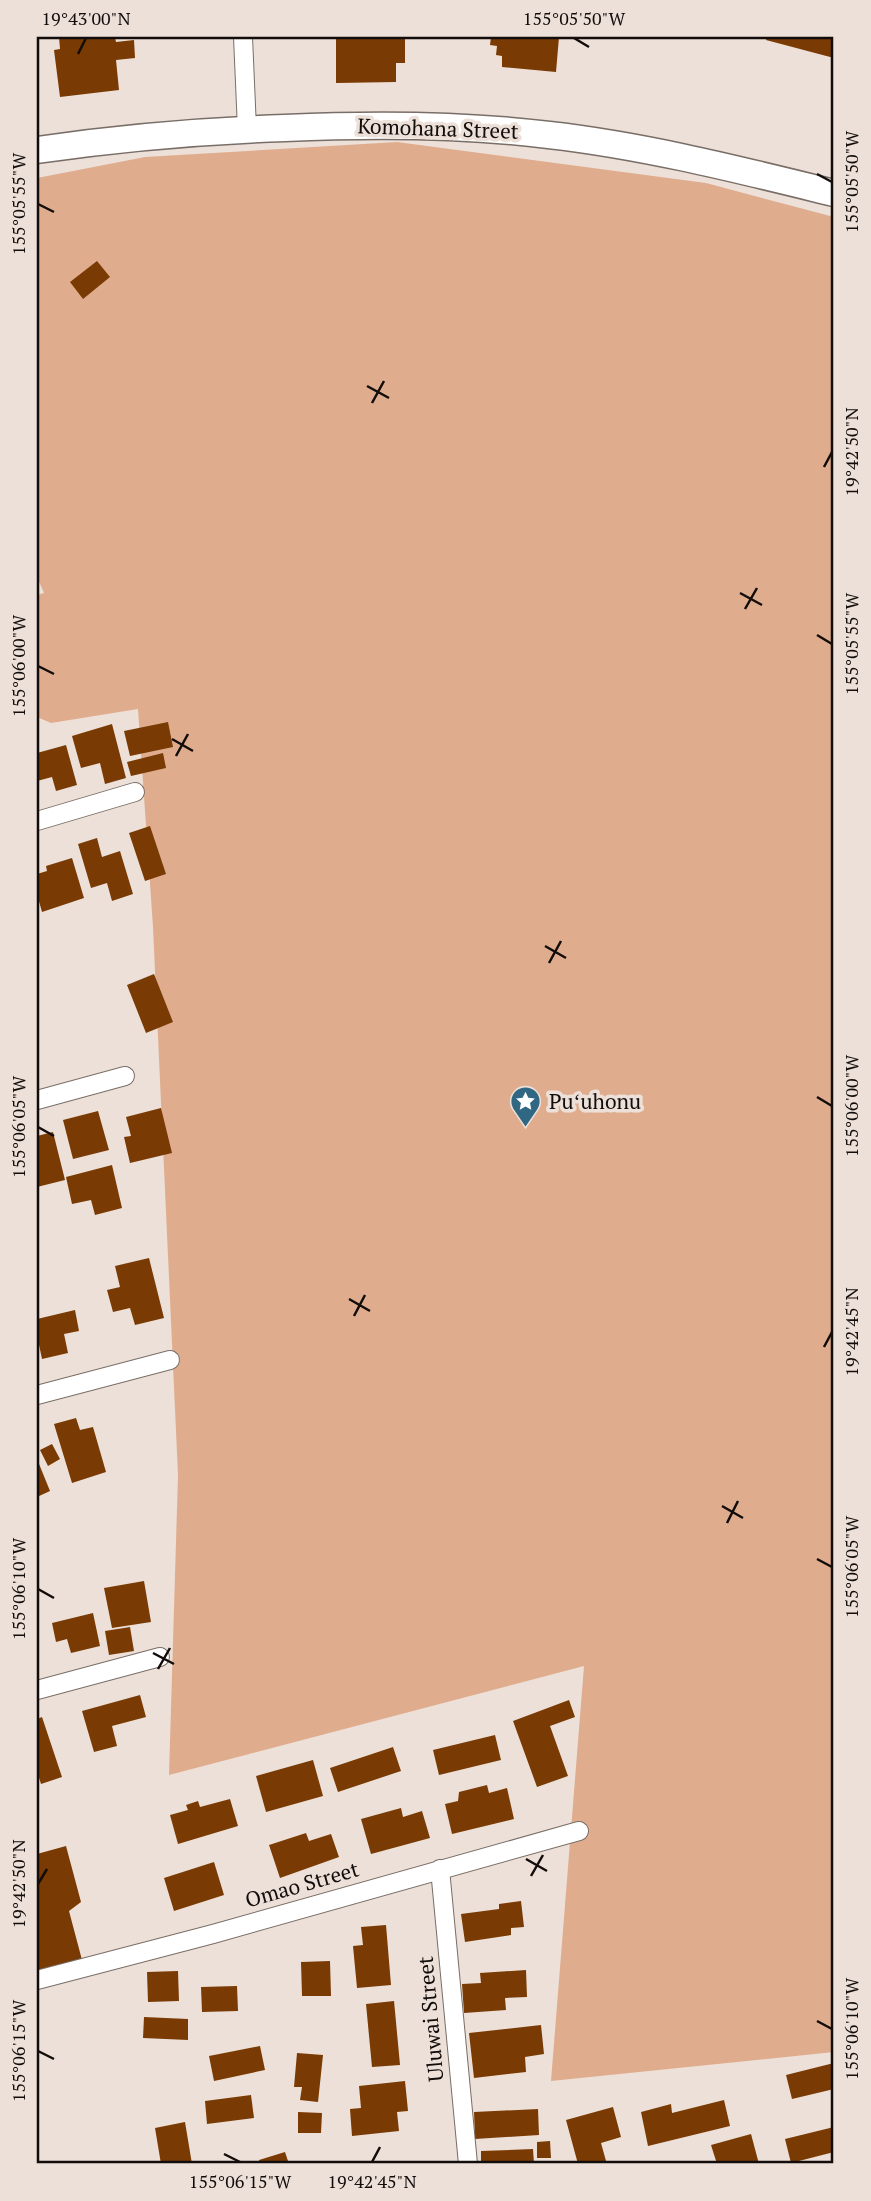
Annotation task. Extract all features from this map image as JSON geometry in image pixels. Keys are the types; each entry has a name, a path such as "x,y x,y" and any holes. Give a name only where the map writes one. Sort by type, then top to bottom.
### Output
{"main road":[{"name":"Komohana Street","path":"37,150 155,136 247,129 428,126 547,134 663,153 834,193"}],"street":[{"path":"243,37 247,129"},
{"path":"37,821 135,792"},
{"path":"37,1100 125,1076"},
{"path":"37,1395 170,1360"},
{"path":"37,1690 160,1657"},
{"name":"Omao Street","path":"37,1980 213,1934 579,1831"},
{"name":"Uluwai Street","path":"440,1869 468,2164"}],"shaded area":[{"path":"397,142 706,183 834,217 834,2052 551,2081 584,1666 169,1775 178,1475 153,927 138,709 51,723 37,717 37,595 44,593 37,577 37,178 145,157"}],"building":[{"path":"59,37 115,37 116,42 134,40 135,58 116,60 119,90 60,97 54,50 60,49"},
{"path":"336,37 405,37 405,63 396,63 396,82 336,83"},
{"path":"491,37 559,37 556,72 502,67 502,56 496,55 497,46 490,45"},
{"path":"767,37 834,37 834,58 766,40"},
{"path":"97,261 110,277 83,299 70,282"},
{"path":"168,722 173,747 130,756 124,731"},
{"path":"112,724 126,778 105,784 100,763 81,768 72,736"},
{"path":"66,745 77,785 56,791 52,777 37,781 37,753"},
{"path":"163,753 166,768 131,776 127,762"},
{"path":"150,826 166,874 145,881 129,833"},
{"path":"97,838 102,857 120,851 133,894 112,901 107,883 91,888 78,844"},
{"path":"72,858 84,898 42,912 37,894 37,874 47,871 46,866"},
{"path":"154,974 173,1022 146,1033 127,985"},
{"path":"161,1108 172,1153 130,1163 124,1137 131,1136 126,1117"},
{"path":"98,1111 109,1150 73,1159 63,1120"},
{"path":"53,1132 65,1180 37,1187 37,1136"},
{"path":"112,1165 122,1208 95,1215 91,1200 72,1204 66,1177"},
{"path":"149,1258 164,1318 135,1325 130,1308 113,1312 107,1290 120,1287 115,1266"},
{"path":"75,1310 79,1331 64,1334 68,1353 42,1359 37,1319"},
{"path":"76,1418 80,1430 93,1427 106,1472 72,1483 54,1424"},
{"path":"52,1444 60,1459 48,1466 40,1450"},
{"path":"37,1459 50,1491 37,1497"},
{"path":"144,1581 151,1622 112,1628 104,1588"},
{"path":"93,1613 100,1646 71,1653 67,1639 56,1642 52,1623"},
{"path":"130,1627 134,1651 109,1655 105,1631"},
{"path":"140,1695 146,1717 112,1726 117,1746 94,1752 82,1711"},
{"path":"569,1700 575,1717 550,1726 568,1776 537,1787 513,1721"},
{"path":"42,1717 62,1777 41,1784 37,1771 37,1719"},
{"path":"495,1735 501,1760 439,1775 433,1750"},
{"path":"393,1747 401,1771 338,1792 330,1768"},
{"path":"313,1760 323,1796 266,1812 256,1776"},
{"path":"487,1785 489,1793 507,1788 514,1819 452,1834 445,1804 458,1801 459,1792"},
{"path":"230,1799 238,1826 178,1844 170,1815 188,1810 186,1805 198,1801 200,1807"},
{"path":"401,1808 403,1817 422,1811 430,1838 371,1854 361,1819"},
{"path":"306,1833 309,1841 331,1834 339,1857 280,1878 269,1845"},
{"path":"66,1846 81,1902 69,1911 82,1960 37,1972 37,1854"},
{"path":"214,1862 224,1895 174,1911 164,1878"},
{"path":"521,1901 524,1927 511,1928 511,1935 465,1942 461,1914 499,1909 499,1904"},
{"path":"386,1925 391,1985 357,1988 353,1946 363,1945 361,1927"},
{"path":"330,1961 331,1996 302,1996 301,1962"},
{"path":"526,1970 527,1997 505,1998 506,2010 464,2013 462,1984 481,1983 480,1973"},
{"path":"178,1971 179,2001 148,2002 147,1972"},
{"path":"237,1986 238,2011 202,2012 201,1987"},
{"path":"394,2001 400,2065 372,2067 366,2004"},
{"path":"144,2017 188,2019 188,2040 143,2038"},
{"path":"541,2025 544,2054 525,2057 526,2072 474,2078 469,2033"},
{"path":"260,2046 265,2070 214,2081 209,2056"},
{"path":"297,2053 323,2055 318,2102 300,2100 302,2087 294,2087"},
{"path":"834,2063 834,2089 792,2099 786,2075"},
{"path":"405,2081 408,2111 397,2112 399,2131 352,2136 350,2109 361,2108 359,2086"},
{"path":"251,2095 254,2118 207,2124 205,2101"},
{"path":"724,2100 730,2126 648,2146 641,2112 671,2104 672,2113"},
{"path":"613,2107 621,2137 601,2143 606,2161 578,2164 566,2120"},
{"path":"538,2109 539,2135 475,2139 474,2112"},
{"path":"298,2112 322,2113 321,2133 298,2133"},
{"path":"185,2122 192,2164 161,2164 155,2128"},
{"path":"834,2127 834,2152 791,2163 785,2139"},
{"path":"751,2134 759,2164 717,2164 711,2145"},
{"path":"550,2141 551,2158 537,2158 537,2142"},
{"path":"533,2149 534,2164 481,2164 481,2151"},
{"path":"285,2152 289,2164 260,2164 259,2160"}],"place":[{"name":"Puʻuhonu","path":"526,1129"}]}
